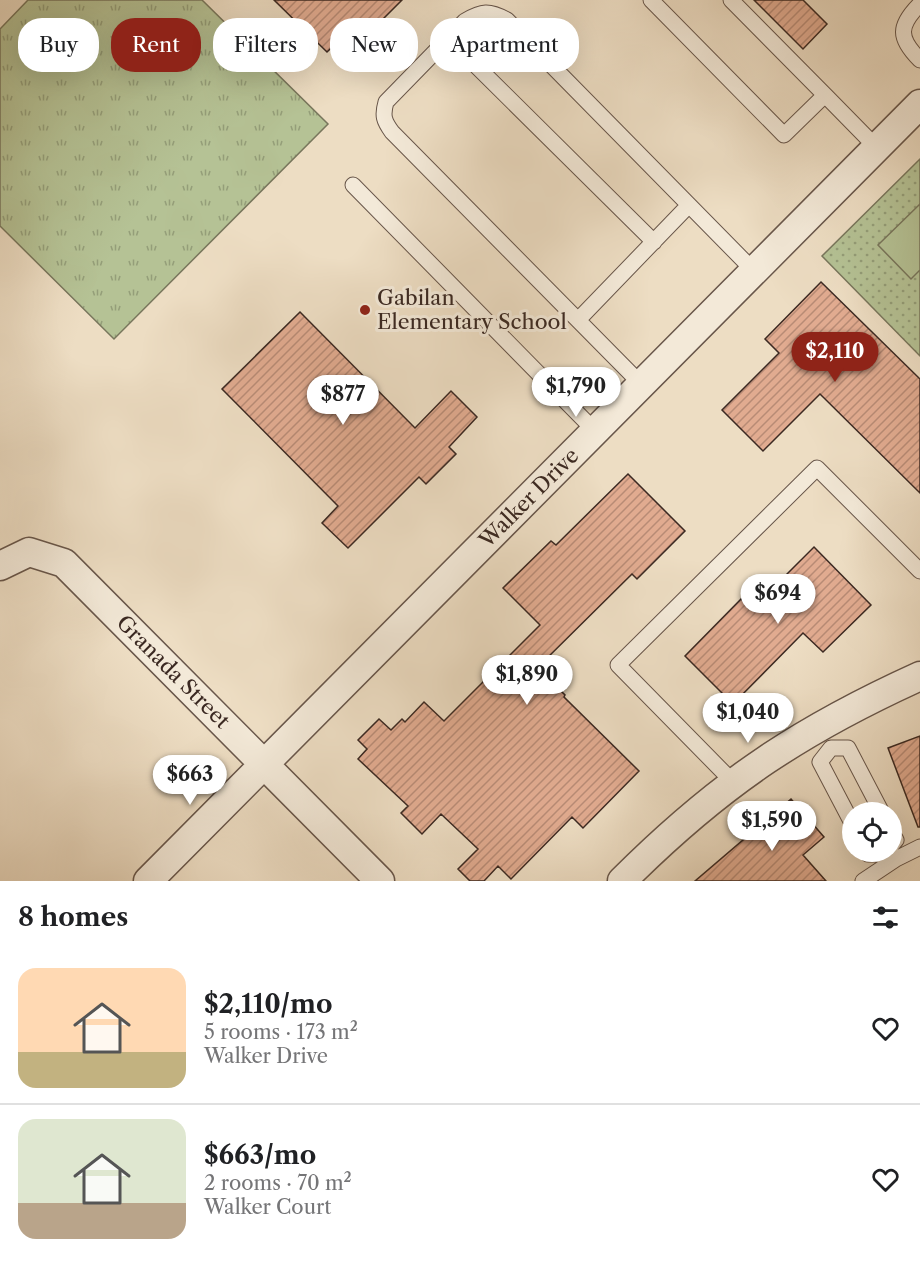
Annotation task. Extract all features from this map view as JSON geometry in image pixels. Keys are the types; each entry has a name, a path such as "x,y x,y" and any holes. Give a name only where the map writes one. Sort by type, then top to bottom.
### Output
{"street":[{"name":"Walker Drive","path":"148,881 920,104"},
{"name":"Granada Street","path":"0,566 29,552 64,562 380,881"},
{"path":"621,881 679,827 765,760 825,737 890,690 920,676"}],"lane":[{"path":"651,0 784,135 825,95"},
{"path":"731,0 877,148"},
{"path":"920,4 906,21 903,30 909,48 920,60"},
{"path":"470,18 485,12 504,18"},
{"path":"430,57 386,102 383,112 392,132 642,385"},
{"path":"482,72 654,242"},
{"path":"558,72 754,271"},
{"path":"353,185 596,431"},
{"path":"578,320 689,205"},
{"path":"734,783 618,665 817,468 920,572"},
{"path":"842,804 820,762 825,737 848,748 876,802"},
{"path":"902,851 920,847"},
{"path":"863,881 881,862"}],"green space":[{"path":"28,0 202,0 220,18 213,18 213,72 275,72 328,124 114,339 0,226 0,29"},
{"path":"920,159 920,356 822,256"},
{"path":"920,204 920,270 911,279 878,245"}],"building":[{"path":"274,0 402,0 384,18 330,18 330,49 327,52 318,43 318,18 292,18"},
{"path":"754,0 803,0 827,24 803,49"},
{"path":"821,282 920,379 920,493 820,394 763,451 722,410 779,353 765,339"},
{"path":"300,312 415,428 451,391 477,417 449,447 456,454 426,484 419,477 348,548 322,523 338,506 222,389"},
{"path":"628,474 685,531 637,579 632,574 537,668 639,771 583,828 572,817 511,879 498,866 484,881 470,881 458,869 478,849 441,814 422,834 401,813 408,806 358,759 367,749 358,740 379,719 391,730 402,719 405,722 424,702 444,721 540,625 503,588 551,541 556,545"},
{"path":"814,547 871,605 823,652 803,633 733,704 685,656 741,599 752,609"},
{"path":"920,736 920,827 918,827 888,748"},
{"path":"791,799 824,837 803,855 826,881 695,881"}],"place":[{"name":"Gabilan Elementary School","path":"365,310"}]}
